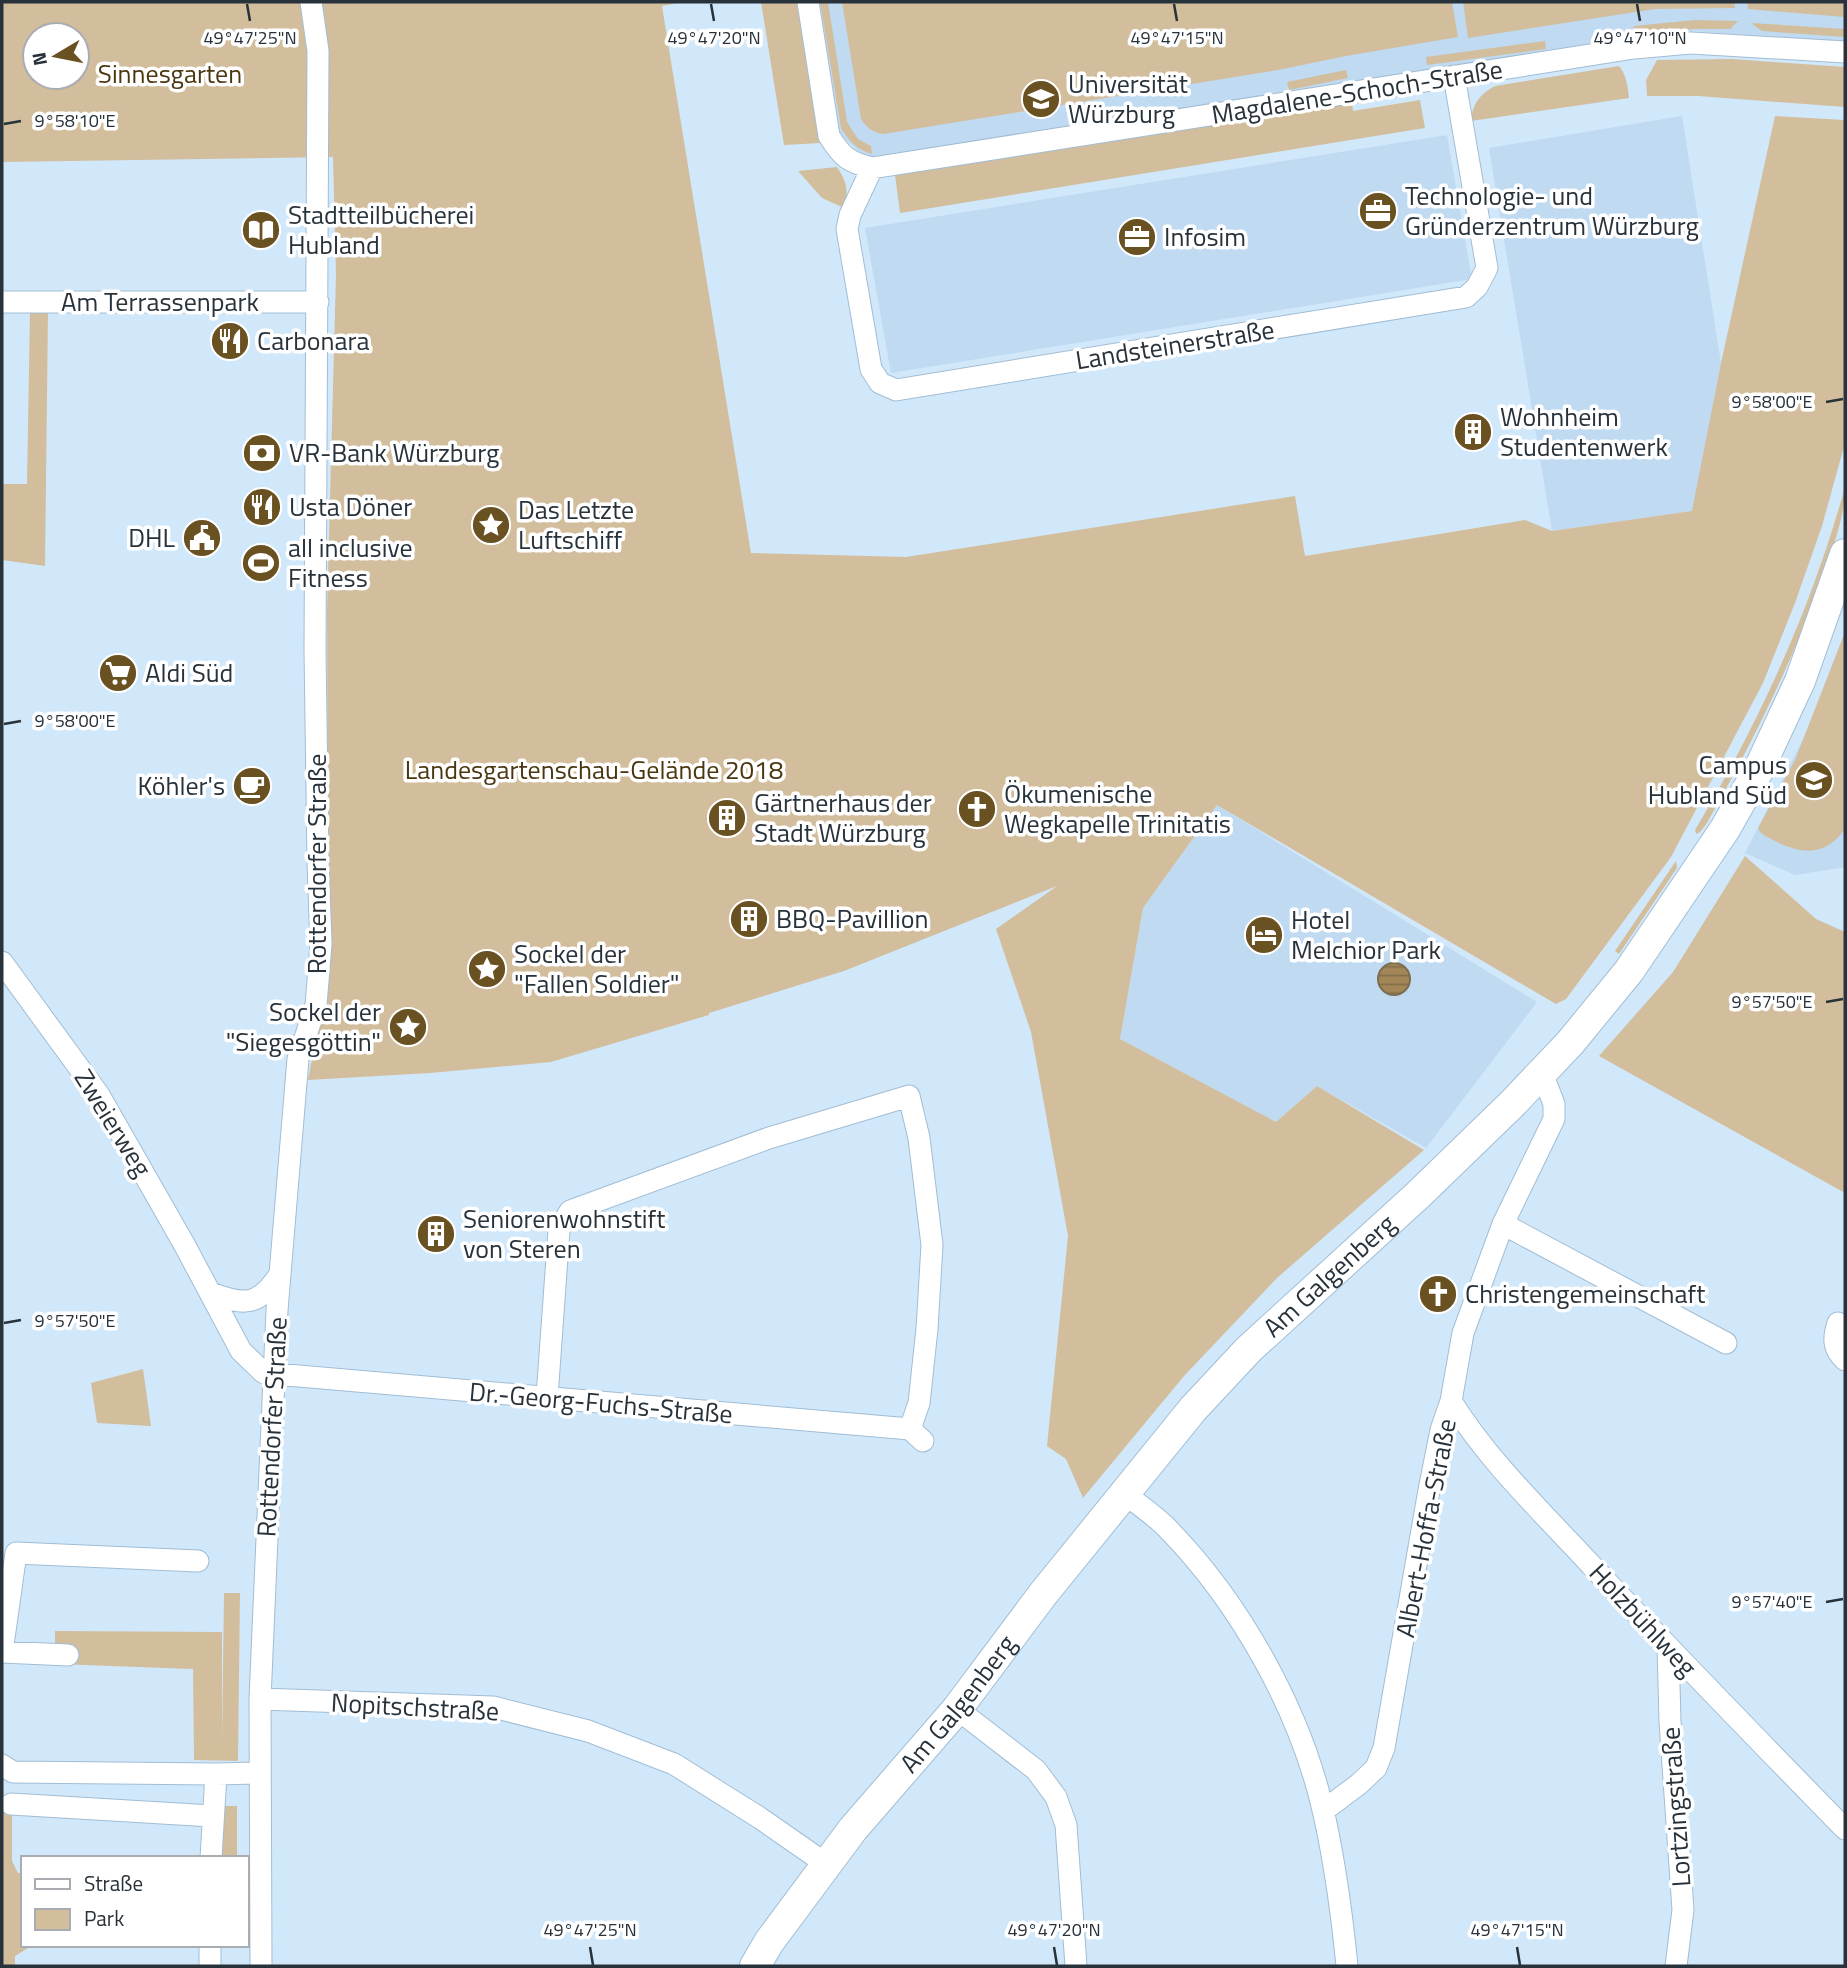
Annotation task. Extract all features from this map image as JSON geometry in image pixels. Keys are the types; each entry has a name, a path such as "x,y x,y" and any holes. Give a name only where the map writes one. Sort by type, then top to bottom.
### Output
{"street":[{"name":"Rottendorfer Straße","path":"261,1966 260,1699 280,1274 298,1059 316,1004 321,944 317,863 315,663 318,51 311,2"},
{"path":"807,2 829,136 840,153 853,164 872,168"},
{"name":"Magdalene-Schoch-Straße","path":"872,168 1634,48 1691,43 1845,52"},
{"name":"Landsteinerstraße","path":"872,168 854,205 847,229 871,369 880,383 896,390 1466,297 1477,287 1487,268 1454,76"},
{"name":"Am Terrassenpark","path":"2,302 318,302"},
{"name":"Am Galgenberg","path":"755,1966 769,1942 826,1864 884,1790 957,1709 1043,1594 1193,1409 1249,1349 1418,1195 1512,1104 1629,971 1725,829 1758,771 1800,681 1845,554"},
{"name":"Zweierweg","path":"2,962 99,1094 241,1351 264,1373 275,1376"},
{"name":"Albert-Hoffa-Straße","path":"1323,1811 1376,1768 1384,1748 1429,1490 1441,1430 1451,1401 1462,1333 1503,1224 1554,1119 1554,1104 1542,1073"},
{"name":"Dr.-Georg-Fuchs-Straße","path":"275,1376 547,1397 917,1435 932,1245 919,1138 909,1096 769,1138 570,1211 559,1230 547,1397"},
{"path":"1503,1224 1726,1343"},
{"path":"211,1293 242,1303 259,1299 271,1289 280,1274"},
{"path":"1838,1323 1835,1344 1838,1353 1845,1360"},
{"name":"Holzbühlweg","path":"1451,1401 1487,1452 1668,1647 1845,1829"},
{"path":"1125,1494 1166,1527 1220,1589 1261,1655 1298,1733 1323,1811 1340,1901 1347,1966"},
{"path":"68,1655 2,1652 16,1553 198,1561"},
{"name":"Lortzingstraße","path":"1668,1647 1670,1722 1683,1910 1675,1966"},
{"name":"Nopitschstraße","path":"260,1699 493,1707 588,1731 674,1764 760,1818 826,1864"},
{"path":"957,1709 1035,1770 1056,1797 1066,1825 1076,1966"},
{"path":"212,1816 6,1807 7,1768 260,1773"},
{"path":"211,1856 216,1774"},
{"path":"210,1947 210,1966"}],"shaded area":[{"name":"Universität Würzburg","path":"816,2 1845,2 1845,43 1694,31 1449,66 867,160 838,132"},
{"path":"1682,116 1721,363 1693,511 1552,531 1489,148"},
{"path":"1447,135 1472,279 891,373 865,228"},
{"name":"Campus Hubland Süd","path":"1845,638 1845,867 1795,875 1745,853 1819,708"},
{"path":"1217,805 1537,1002 1426,1148 1317,1086 1276,1122 1120,1039 1143,908"},
{"path":"1394,963 1405,968 1410,979 1405,990 1394,995 1383,990 1378,979 1383,968"}],"green space":[{"name":"Landesgartenschau-Gelände 2018","path":"2,2 684,2 662,6 751,553 906,557 1295,496 1305,556 1525,520 1552,531 1692,511 1775,116 1845,120 1845,443 1822,526 1763,683 1671,857 1566,999 1556,1004 1217,805 1143,908 1120,1039 1276,1122 1317,1086 1424,1150 1277,1278 1184,1376 1083,1498 1066,1459 1047,1446 1068,1236 1031,1032 996,929 1057,886 844,971 551,1062 308,1080 326,983 327,611 336,274 333,157 2,162"},
{"path":"761,2 799,2 821,143 784,145"},
{"path":"820,2 828,2 847,122 858,139 871,146 872,154 854,144 841,128"},
{"name":"Universität Würzburg","path":"842,2 1452,2 1458,37 1278,70 883,134 870,129 861,119"},
{"path":"1463,2 1734,2 1735,8 1655,9 1468,38"},
{"path":"1747,2 1845,2 1845,17 1748,9"},
{"path":"1695,20 1738,21 1730,29 1635,34 1634,26"},
{"path":"1751,23 1845,29 1845,37 1762,31"},
{"path":"1545,41 1546,49 1427,65 1426,57"},
{"path":"1732,59 1845,67 1845,107 1698,96 1647,96 1646,80 1657,60"},
{"path":"1619,66 1625,77 1629,98 1471,121 1478,100 1495,86"},
{"path":"1346,70 1348,78 1289,90 1287,82"},
{"path":"1420,100 1425,128 900,213 895,175 1352,102 1353,111"},
{"path":"837,167 846,187 844,208 822,198 798,171"},
{"path":"30,311 48,312 45,566 2,560 2,484 27,484"},
{"path":"1845,487 1838,532 1799,639 1740,763 1707,823 1696,834 1695,830 1741,748 1782,663 1816,577"},
{"name":"Campus Hubland Süd","path":"1845,632 1845,829 1838,838 1822,848 1795,849 1767,837 1758,828 1795,760"},
{"path":"1745,856 1816,919 1845,932 1845,1193 1599,1056 1673,972"},
{"path":"1676,861 1677,868 1619,954 1615,951"},
{"path":"143,1369 151,1426 97,1423 91,1383"},
{"path":"224,1593 240,1593 238,1761 194,1760 193,1669 55,1664 55,1631 222,1632 222,1743"},
{"path":"12,1805 12,1861 18,1873 21,1873 21,1947 30,1947 15,1956 15,1966 2,1966 2,1812"},
{"path":"220,1806 237,1806 237,1856 220,1856"}],"place":[{"name":"Universität Würzburg","path":"1041,99"},
{"name":"Technologie- und Gründerzentrum Würzburg","path":"1378,211"},
{"name":"Stadtteilbücherei Hubland","path":"261,230"},
{"name":"Infosim","path":"1137,237"},
{"name":"Carbonara","path":"230,341"},
{"name":"Wohnheim Studentenwerk","path":"1473,432"},
{"name":"VR-Bank Würzburg","path":"262,453"},
{"name":"Usta Döner","path":"262,507"},
{"name":"Das Letzte Luftschiff","path":"491,525"},
{"name":"DHL","path":"202,538"},
{"name":"all inclusive Fitness","path":"261,563"},
{"name":"Aldi Süd","path":"118,673"},
{"name":"Campus Hubland Süd","path":"1814,780"},
{"name":"Köhler's","path":"252,786"},
{"name":"Ökumenische Wegkapelle Trinitatis","path":"977,809"},
{"name":"Gärtnerhaus der Stadt Würzburg","path":"727,818"},
{"name":"BBQ-Pavillion","path":"749,919"},
{"name":"Hotel Melchior Park","path":"1264,935"},
{"name":"Sockel der \"Fallen Soldier\"","path":"487,969"},
{"name":"Sockel der \"Siegesgöttin\"","path":"408,1027"},
{"name":"Seniorenwohnstift von Steren","path":"436,1234"},
{"name":"Christengemeinschaft","path":"1438,1294"}],"park label":[{"name":"Sinnesgarten","path":"170,74"}]}
